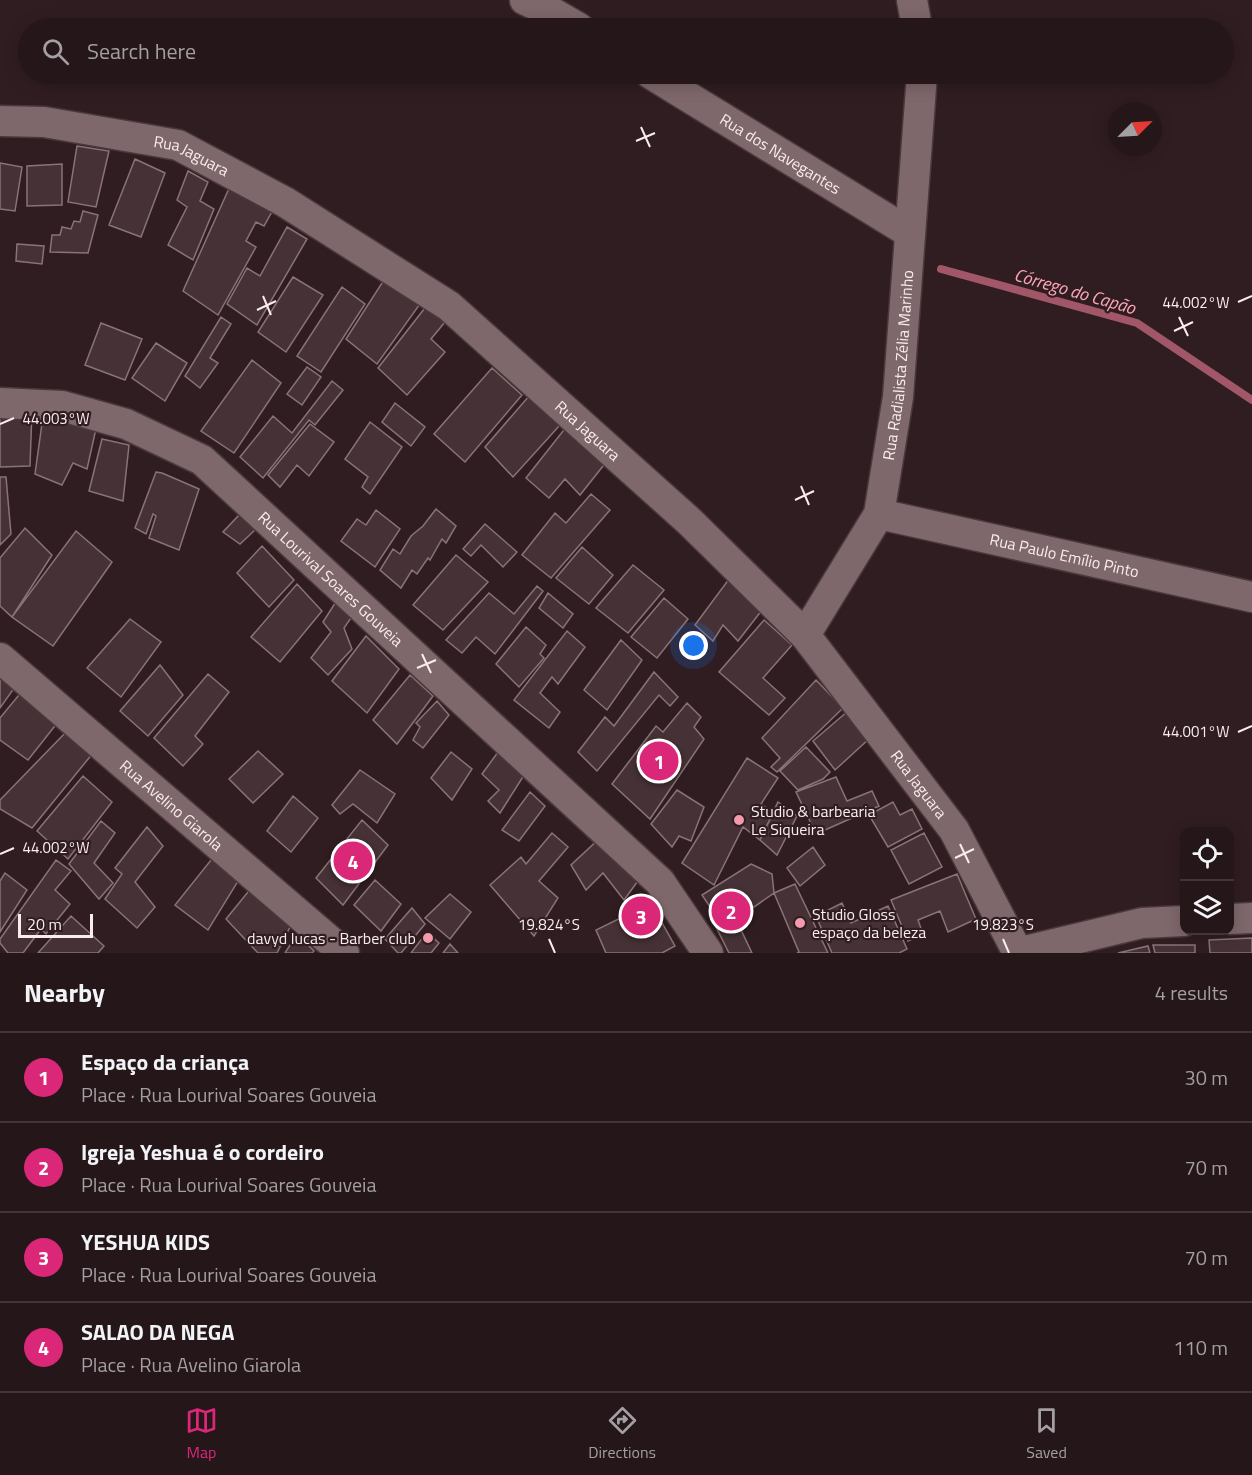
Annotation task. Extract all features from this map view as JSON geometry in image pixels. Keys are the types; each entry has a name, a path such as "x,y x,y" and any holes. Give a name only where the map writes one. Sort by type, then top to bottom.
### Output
{"street":[{"path":"525,0 562,18"},
{"path":"912,0 915,18"},
{"name":"Rua dos Navegantes","path":"667,84 910,233"},
{"name":"Rua Radialista Zélia Marinho","path":"805,635 879,513 898,397 921,84"},
{"name":"Rua Jaguara","path":"0,122 44,122 178,145 285,202 458,314 689,521 805,635 954,830 1018,953"},
{"name":"Rua Lourival Soares Gouveia","path":"0,403 62,406 126,424 202,460 660,882 708,953"},
{"name":"Rua Paulo Emílio Pinto","path":"879,513 1252,597"},
{"name":"Rua Avelino Giarola","path":"0,658 344,953"},
{"path":"1234,919 1252,918"},
{"path":"1018,953 1142,923 1180,921"}],"building":[{"path":"77,146 109,151 96,207 68,202"},
{"path":"135,159 165,173 141,237 109,225"},
{"path":"0,163 22,167 15,211 0,209"},
{"path":"62,164 62,205 27,206 27,166"},
{"path":"188,171 208,182 200,201 214,209 193,260 168,245 187,207 177,200"},
{"path":"231,184 274,208 264,226 256,222 246,241 256,247 218,315 183,291"},
{"path":"83,211 98,215 88,253 50,252 52,235 60,235 62,227 71,229 74,221 80,222"},
{"path":"287,227 307,239 257,325 227,304 247,268 260,276"},
{"path":"17,244 44,246 42,264 16,261"},
{"path":"389,272 425,297 377,364 346,339"},
{"path":"293,277 323,295 286,352 258,332"},
{"path":"342,287 365,304 321,372 297,356"},
{"path":"428,304 445,322 431,339 445,352 407,395 378,368"},
{"path":"221,317 231,324 210,358 218,363 200,388 185,376"},
{"path":"101,323 142,339 125,380 85,365"},
{"path":"156,343 187,363 165,401 132,378"},
{"path":"252,360 281,383 234,453 201,431"},
{"path":"307,367 321,377 302,405 287,394"},
{"path":"492,368 522,395 465,462 434,434"},
{"path":"332,381 343,390 315,425 309,420 263,478 240,457 273,416 292,433"},
{"path":"529,396 560,425 513,477 485,447"},
{"path":"395,403 425,427 411,446 382,422"},
{"path":"0,409 32,410 30,466 0,467"},
{"path":"43,416 97,424 87,469 73,463 62,485 35,474"},
{"path":"370,422 402,447 370,494 362,487 368,477 345,459"},
{"path":"310,424 334,442 309,476 297,465 280,487 268,475"},
{"path":"567,426 607,461 580,495 565,479 549,498 526,478"},
{"path":"102,439 129,445 123,501 89,491"},
{"path":"156,472 199,489 179,550 149,538 156,516 153,514 146,534 135,528"},
{"path":"0,477 6,477 11,534 0,545"},
{"path":"591,494 610,510 551,578 522,555 555,513 566,523"},
{"path":"436,509 456,526 446,543 442,539 430,560 428,558 417,574 412,570 401,588 380,570 393,549 400,554 411,536 423,526"},
{"path":"376,510 400,529 375,567 341,541 357,519 366,525"},
{"path":"241,513 255,530 240,544 223,532"},
{"path":"485,524 517,552 503,567 481,545 471,556 463,549"},
{"path":"25,528 52,555 12,617 0,606 0,558"},
{"path":"76,531 112,562 53,646 12,617"},
{"path":"262,546 294,580 269,607 237,573"},
{"path":"582,547 613,575 589,604 556,578"},
{"path":"456,555 488,582 443,630 413,605"},
{"path":"633,565 664,590 628,633 596,608"},
{"path":"729,579 762,610 738,641 723,625 713,641 695,625"},
{"path":"297,584 322,611 280,662 251,637"},
{"path":"537,586 543,591 495,654 476,637 462,653 446,640 489,593 514,614"},
{"path":"548,593 573,614 563,628 539,608"},
{"path":"339,597 355,612 344,628 352,649 328,675 311,658 331,632 323,622"},
{"path":"664,598 688,619 657,658 631,637"},
{"path":"130,619 161,642 121,697 87,668"},
{"path":"764,620 792,645 763,678 785,698 769,715 719,672"},
{"path":"526,627 546,645 540,654 544,658 519,687 496,664"},
{"path":"567,631 585,647 558,684 552,677 540,693 560,712 549,728 514,700"},
{"path":"366,636 399,669 367,713 332,681"},
{"path":"621,640 642,660 607,710 584,690"},
{"path":"160,665 183,695 148,736 120,711"},
{"path":"0,666 17,684 0,708"},
{"path":"654,672 678,697 670,706 659,695 597,771 578,752 605,717 614,726"},
{"path":"208,674 229,692 195,736 203,744 183,766 154,738"},
{"path":"410,675 433,696 397,744 373,720"},
{"path":"816,680 843,708 777,772 771,767 780,758 762,738"},
{"path":"23,690 58,722 28,760 0,740 0,718"},
{"path":"437,701 449,715 423,748 413,740 420,727 416,723"},
{"path":"687,703 701,717 694,727 704,739 650,819 612,784 656,726 663,732"},
{"path":"848,711 870,738 835,770 813,741"},
{"path":"68,730 93,753 32,828 0,809 0,800"},
{"path":"806,747 830,772 823,779 798,790 780,771"},
{"path":"501,748 526,772 500,813 488,801 499,790 482,774"},
{"path":"258,751 283,774 253,803 229,779"},
{"path":"451,752 472,769 452,800 431,778"},
{"name":"Studio & barbearia Le Siqueira","path":"747,758 778,778 761,804 773,813 760,840 743,827 714,885 682,863"},
{"path":"360,770 395,794 377,823 353,804 340,814 332,805"},
{"path":"83,776 112,802 68,859 37,831"},
{"path":"836,777 847,801 872,791 879,806 816,834 796,792"},
{"path":"677,790 704,807 691,841 679,836 672,847 651,824"},
{"path":"530,792 545,806 519,841 502,830"},
{"path":"293,796 318,818 291,852 267,831"},
{"path":"778,802 797,816 777,855 760,840"},
{"path":"893,802 900,815 912,809 922,829 888,847 869,815"},
{"path":"362,820 388,845 343,905 316,878"},
{"path":"101,821 115,833 94,863 113,883 99,899 69,864"},
{"path":"147,827 163,846 135,882 155,907 137,928 105,899 122,874 115,868"},
{"path":"552,833 568,847 539,881 558,898 534,936 490,885 521,857 526,864"},
{"path":"924,833 942,867 909,884 891,850"},
{"path":"600,838 643,874 624,900 603,873 586,890 571,865"},
{"path":"813,847 825,865 800,886 787,868"},
{"path":"215,855 240,878 208,930 175,905"},
{"path":"56,860 71,871 55,890 70,904 46,934 41,929 23,953 8,953 0,943 0,939"},
{"path":"751,864 772,874 774,893 724,928 702,895"},
{"path":"5,873 27,890 0,932 0,881"},
{"path":"957,874 976,919 948,932 940,911 918,920 923,934 908,941 891,900"},
{"path":"375,880 401,904 381,931 354,905"},
{"name":"Studio Gloss espaço da beleza","path":"795,884 828,953 797,953 799,952 774,893"},
{"path":"252,887 293,921 277,953 258,953 226,919"},
{"path":"450,894 471,912 450,939 425,918"},
{"path":"651,903 675,946 662,953 606,953 596,930"},
{"path":"842,903 851,923 888,906 907,949 899,953 832,953 816,916"},
{"path":"412,908 425,924 401,953 398,953 385,939"},
{"path":"733,913 752,953 729,953 714,923"},
{"path":"71,916 104,946 98,953 38,953"},
{"name":"davyd lucas - Barber club","path":"427,932 439,943 431,953 411,953"},
{"path":"297,934 314,951 312,953 285,953"},
{"path":"1252,938 1252,953 1210,953 1209,940"},
{"path":"450,944 458,953 443,953"},
{"path":"1153,945 1195,945 1195,953 1155,953"},
{"path":"1148,946 1150,953 1118,953"}],"waterway":[{"name":"Córrego do Capão","path":"941,269 1137,323 1252,400"}],"place":[{"name":"Espaço da criança","path":"659,761"},
{"name":"Studio & barbearia Le Siqueira","path":"739,820"},
{"name":"SALAO DA NEGA","path":"353,861"},
{"name":"Igreja Yeshua é o cordeiro","path":"731,911"},
{"name":"YESHUA KIDS","path":"641,916"},
{"name":"Studio Gloss espaço da beleza","path":"800,923"},
{"name":"davyd lucas - Barber club","path":"428,938"}]}
